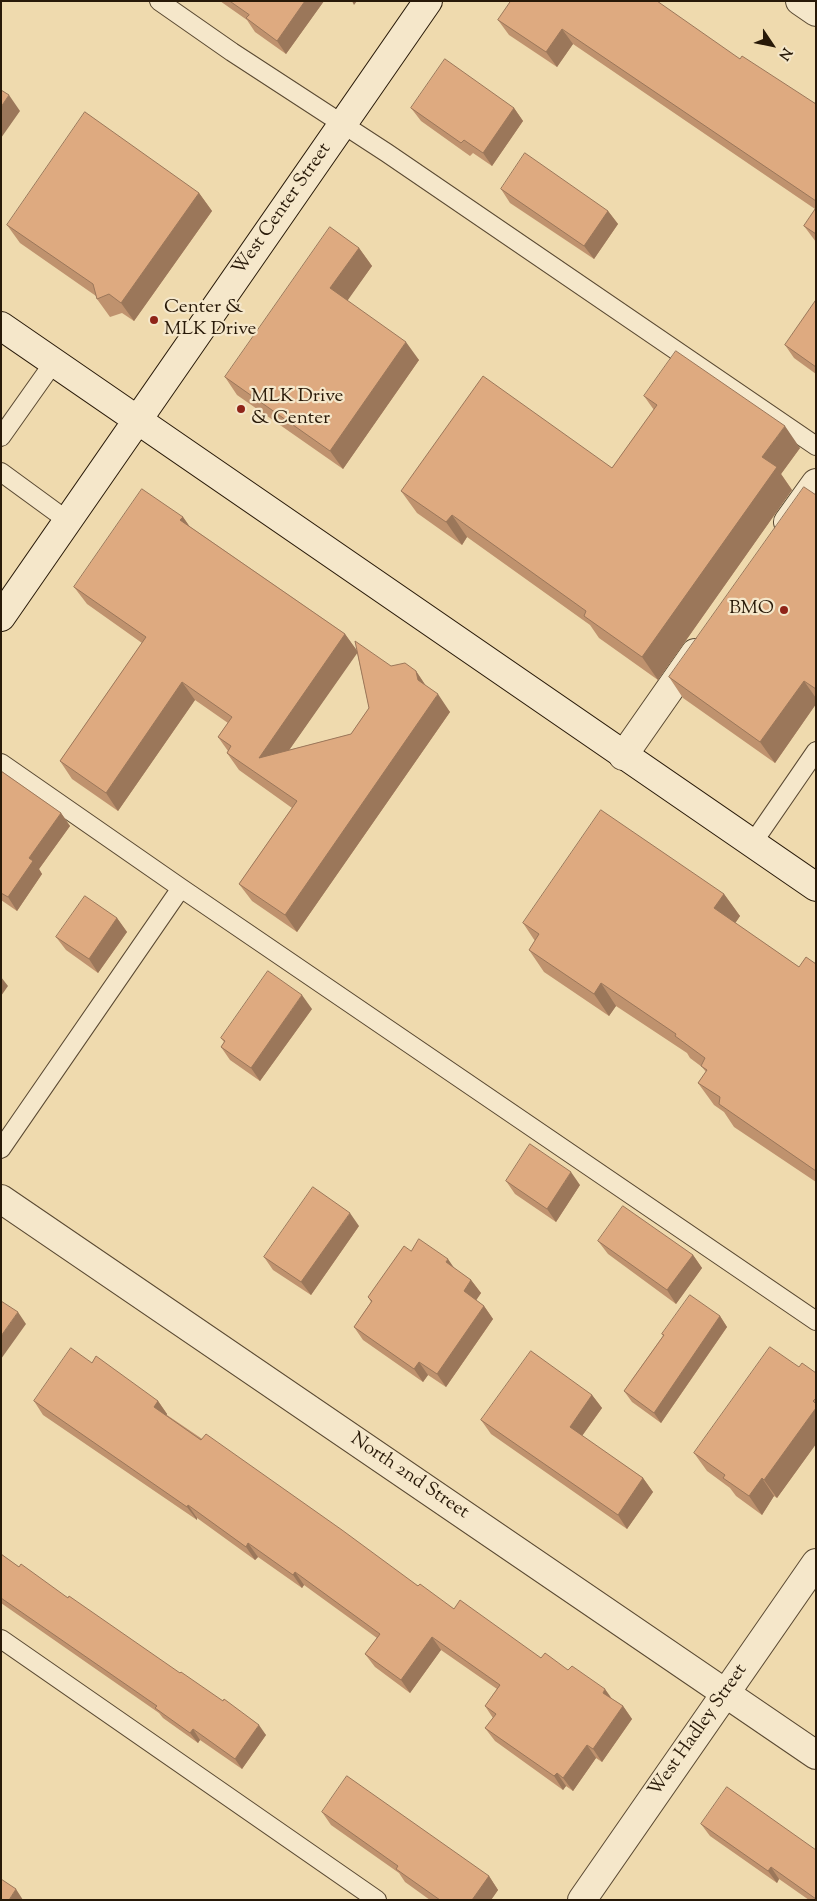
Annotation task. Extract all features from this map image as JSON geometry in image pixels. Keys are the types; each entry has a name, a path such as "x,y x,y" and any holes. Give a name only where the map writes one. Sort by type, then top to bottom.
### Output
{"street":[{"name":"West Center Street","path":"1,617 428,1"},
{"path":"800,1 816,12"},
{"path":"1,326 623,756 816,887"},
{"path":"775,540 816,483"},
{"path":"623,756 712,630"},
{"name":"North 2nd Street","path":"1,1199 816,1755"},
{"name":"West Hadley Street","path":"582,1900 816,1563"}],"lane":[{"path":"159,1 232,52 343,123 816,446"},
{"path":"1,437 54,362"},
{"path":"1,472 68,521"},
{"path":"752,844 816,751"},
{"path":"1,763 180,888 816,1321"},
{"path":"1,1149 180,888"},
{"path":"1,1639 378,1900"}],"building":[{"path":"230,1 305,1 277,41 246,18 249,15"},
{"path":"511,1 657,1 740,59 742,56 816,104 816,201 562,29 546,52 498,20"},
{"path":"445,59 514,108 483,153 464,140 461,143 411,108"},
{"path":"1,90 9,95 1,107"},
{"path":"85,112 199,193 121,303 109,294 97,299 93,284 7,225"},
{"path":"525,153 608,211 584,246 501,189"},
{"path":"816,208 816,234 804,226"},
{"path":"330,227 359,248 330,288 406,342 330,451 225,377"},
{"path":"816,300 816,367 785,345"},
{"path":"676,351 785,426 762,457 777,467 642,657 584,616 586,611 452,515 446,522 401,491 483,376 612,468 657,405 644,396"},
{"name":"BMO","path":"804,487 816,495 816,689 804,681 760,742 669,677"},
{"path":"142,489 183,517 180,520 345,634 259,758 351,734 369,708 355,641 391,666 405,663 416,671 418,680 438,694 285,915 239,884 297,801 227,753 231,746 218,737 232,717 182,682 106,793 60,761 146,637 74,587"},
{"path":"1,771 61,813 29,858 33,861 8,897 1,893"},
{"path":"601,810 724,894 714,908 799,967 806,957 816,964 816,1171 719,1104 720,1097 698,1083 707,1070 701,1066 705,1058 675,1036 676,1034 601,983 594,994 529,950 539,934 523,923"},
{"path":"85,896 117,918 89,959 56,937"},
{"path":"268,971 302,995 251,1068 221,1047 225,1041 221,1038"},
{"path":"530,1144 571,1172 547,1209 506,1181"},
{"path":"313,1187 350,1213 301,1282 264,1257"},
{"path":"623,1206 693,1255 667,1290 598,1241"},
{"path":"419,1239 448,1259 446,1262 471,1280 464,1291 484,1306 437,1374 419,1362 414,1369 354,1327 372,1301 368,1297 404,1246 411,1251"},
{"path":"690,1295 720,1316 654,1413 624,1391"},
{"path":"1,1301 18,1312 1,1336"},
{"path":"770,1347 799,1367 802,1363 816,1373 816,1398 813,1401 816,1404 816,1408 764,1480 762,1478 749,1496 723,1478 725,1475 694,1453"},
{"path":"71,1348 92,1363 96,1356 158,1401 154,1407 201,1440 206,1434 418,1586 420,1584 454,1609 460,1600 541,1658 545,1653 568,1670 572,1666 605,1689 603,1693 623,1706 593,1749 587,1745 563,1778 557,1773 554,1776 485,1728 496,1714 485,1706 500,1685 432,1637 401,1680 365,1654 380,1634 295,1572 293,1575 248,1543 246,1547 188,1505 187,1507 34,1401"},
{"path":"531,1351 592,1395 570,1427 643,1478 618,1515 481,1420"},
{"path":"1,1554 19,1567 21,1564 180,1673 223,1701 224,1699 259,1725 235,1759 193,1729 190,1733 155,1708 157,1706 1,1598"},
{"path":"347,1776 489,1876 472,1900 440,1900 396,1869 398,1866 322,1812"},
{"path":"727,1787 816,1850 816,1899 771,1867 768,1871 701,1824"},
{"path":"1,1879 16,1889 9,1900 1,1900"}],"place":[{"name":"Center & MLK Drive","path":"154,320"},
{"name":"MLK Drive & Center","path":"241,409"},
{"name":"BMO","path":"784,610"}]}
